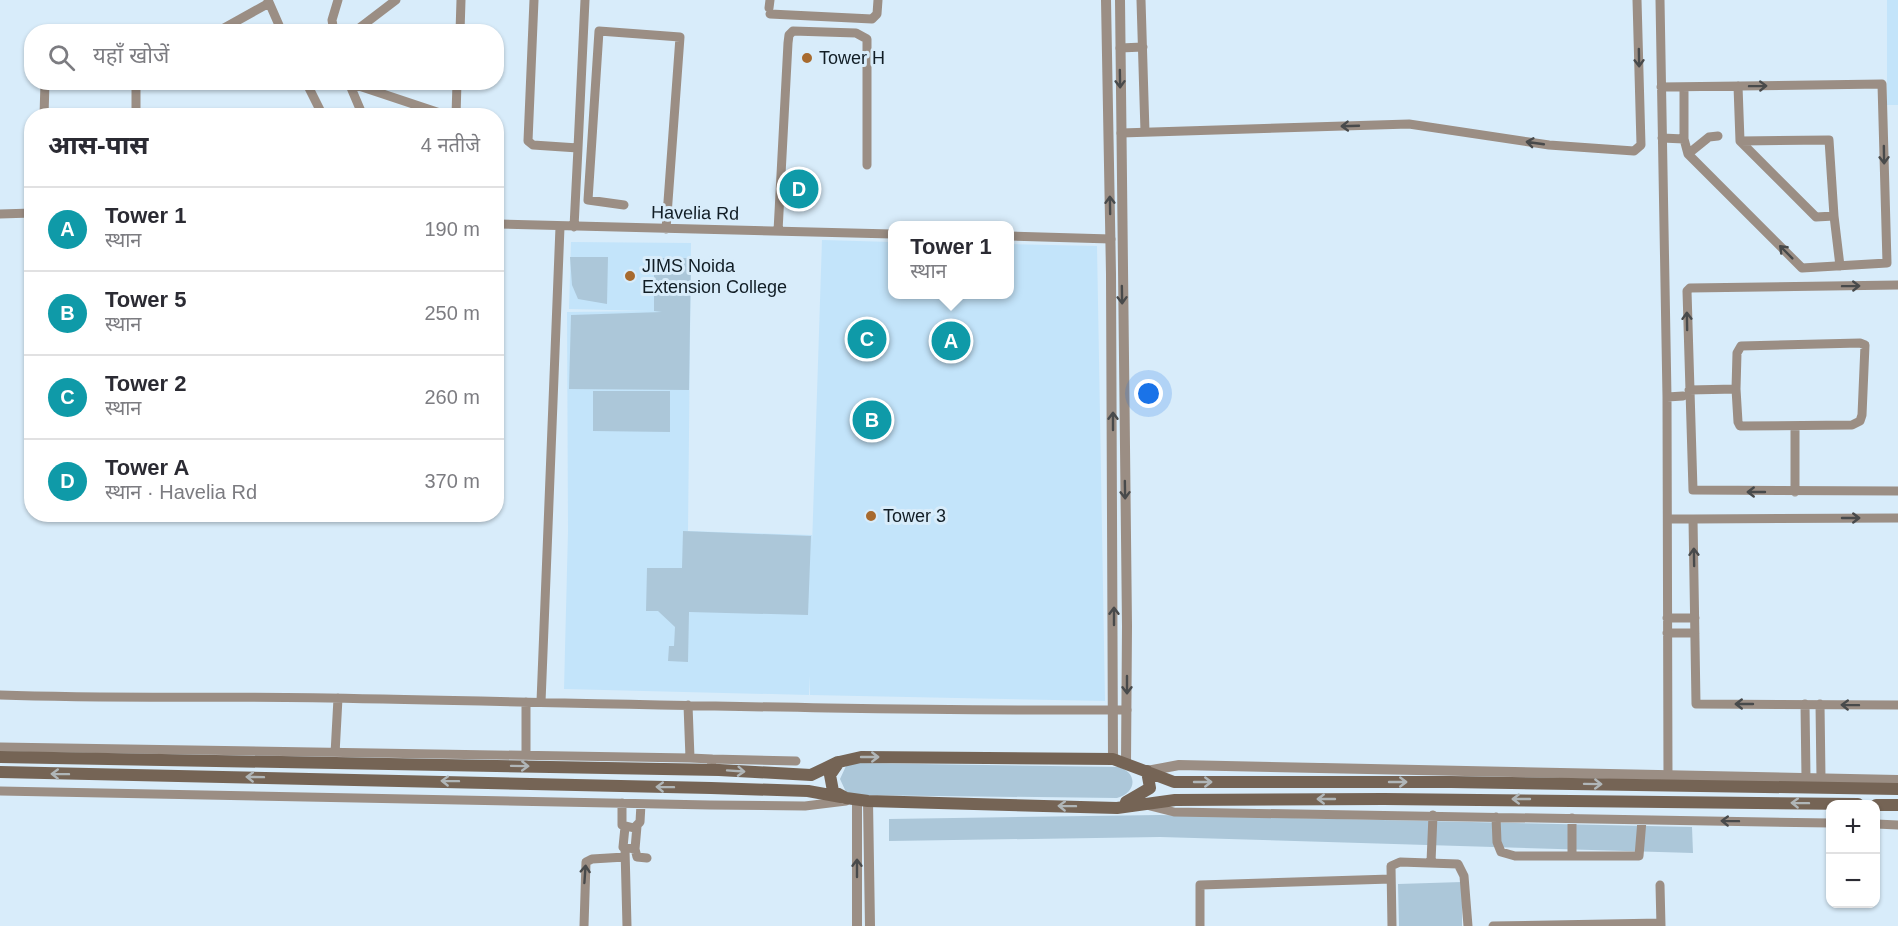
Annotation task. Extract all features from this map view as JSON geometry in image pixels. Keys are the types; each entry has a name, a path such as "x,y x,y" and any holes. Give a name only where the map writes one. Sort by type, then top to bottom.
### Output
{"main road":[{"path":"0,757 711,764 811,776 839,762 861,757 1120,761 1174,782 1668,780 1850,783 1898,789"},
{"path":"839,762 830,776 833,791 856,800"},
{"path":"1104,807 1131,801 1150,789 1147,771"},
{"path":"0,772 808,791 856,800 1104,807 1146,805 1175,800 1384,799 1826,804"},
{"path":"1880,805 1898,805"}],"street":[{"path":"333,24 338,0"},
{"path":"364,24 396,0"},
{"path":"460,24 461,0"},
{"path":"534,0 528,141 533,145 578,148"},
{"path":"574,227 585,0"},
{"path":"770,7 872,19 877,14 878,0"},
{"path":"1106,0 1111,239 1117,274 1127,710 1120,761"},
{"path":"1120,0 1121,133 1117,274 1114,710 1120,761"},
{"path":"1141,0 1145,132"},
{"path":"1121,133 1409,124 1549,145 1634,152 1641,145 1637,0"},
{"path":"1660,0 1662,138 1678,380 1686,393 1693,490 1898,491"},
{"path":"231,24 269,2 279,24"},
{"path":"624,205 588,200 599,31 680,37 666,229"},
{"path":"778,231 788,43 789,35 793,31 856,33 867,39 867,165"},
{"path":"1120,48 1143,47"},
{"path":"1661,87 1882,84 1887,263 1802,268 1688,154 1683,139 1684,87"},
{"path":"1738,86 1740,141 1816,217 1834,216"},
{"path":"44,108 45,90"},
{"path":"136,90 136,108"},
{"path":"310,90 319,108"},
{"path":"351,90 359,108"},
{"path":"369,90 425,108"},
{"path":"456,108 458,90"},
{"path":"1688,154 1709,137 1718,136"},
{"path":"1662,138 1683,139"},
{"path":"1740,141 1829,140 1840,266"},
{"path":"0,214 24,213"},
{"name":"Havelia Rd","path":"504,224 888,234"},
{"path":"541,702 560,227"},
{"path":"1014,236 1111,239"},
{"path":"1898,285 1689,289 1678,380 1667,397 1668,780 1821,778 1850,783 1898,780"},
{"path":"1860,342 1865,345 1860,421 1852,425 1740,426 1736,388 1737,353 1742,346 1860,342"},
{"path":"1667,397 1736,388"},
{"path":"1795,426 1795,492"},
{"path":"1668,519 1898,518"},
{"path":"1693,519 1696,704 1898,705"},
{"path":"1667,618 1695,618"},
{"path":"1667,633 1695,633"},
{"path":"0,695 101,698 338,698 985,711 1127,710"},
{"path":"335,754 338,698"},
{"path":"526,702 526,756"},
{"path":"1805,704 1806,778"},
{"path":"1820,704 1821,778"},
{"path":"688,705 690,758"},
{"path":"0,747 690,758 711,764 796,760"},
{"path":"710,805 711,788"},
{"path":"0,791 805,806 856,800"},
{"path":"856,800 857,926"},
{"path":"856,800 870,926"},
{"path":"622,803 621,820 625,827 628,852 627,926"},
{"path":"628,852 638,826 641,804"},
{"path":"1146,805 1174,812 1826,823"},
{"path":"1431,862 1433,816"},
{"path":"1496,817 1497,843 1505,855 1639,856 1642,820"},
{"path":"1572,818 1572,855"},
{"path":"1880,824 1898,825"},
{"path":"625,827 638,826"},
{"path":"584,926 586,862 628,852 637,857 647,858"},
{"path":"1392,926 1391,866 1394,863 1451,862 1462,868 1468,926"},
{"path":"1200,926 1200,885 1391,879"},
{"path":"1493,926 1660,924 1660,885"}],"shaded area":[{"path":"1887,0 1898,0 1898,105 1887,105"},
{"path":"822,240 888,242 888,299 1014,299 1014,244 1097,246 1105,701 810,695 810,676 809,695 564,689 568,531 567,312 650,311 569,309 571,242 691,243 688,531 812,535 812,546"},
{"path":"570,257 608,257 607,304 578,299 572,285"},
{"path":"654,258 691,258 689,390 569,389 571,315 662,312 654,311"},
{"path":"593,391 670,391 670,432 593,431"},
{"path":"683,531 811,536 808,615 689,612 688,662 668,661 669,646 674,646 675,627 658,611 646,611 647,568 682,568"},
{"path":"853,763 1118,767 1129,773 1133,783 1128,792 1117,798 853,795 846,792 840,779 846,766"},
{"path":"1159,815 1692,827 1693,853 1160,837 889,841 889,819"},
{"path":"1462,882 1462,926 1399,926 1398,884"}],"place":[{"name":"Tower H","path":"807,58"},
{"name":"Tower A","path":"799,189"},
{"name":"JIMS Noida Extension College","path":"630,276"},
{"name":"Tower 2","path":"867,339"},
{"name":"Tower 1","path":"951,341"},
{"name":"Tower 5","path":"872,420"},
{"name":"Tower 3","path":"871,516"}]}
